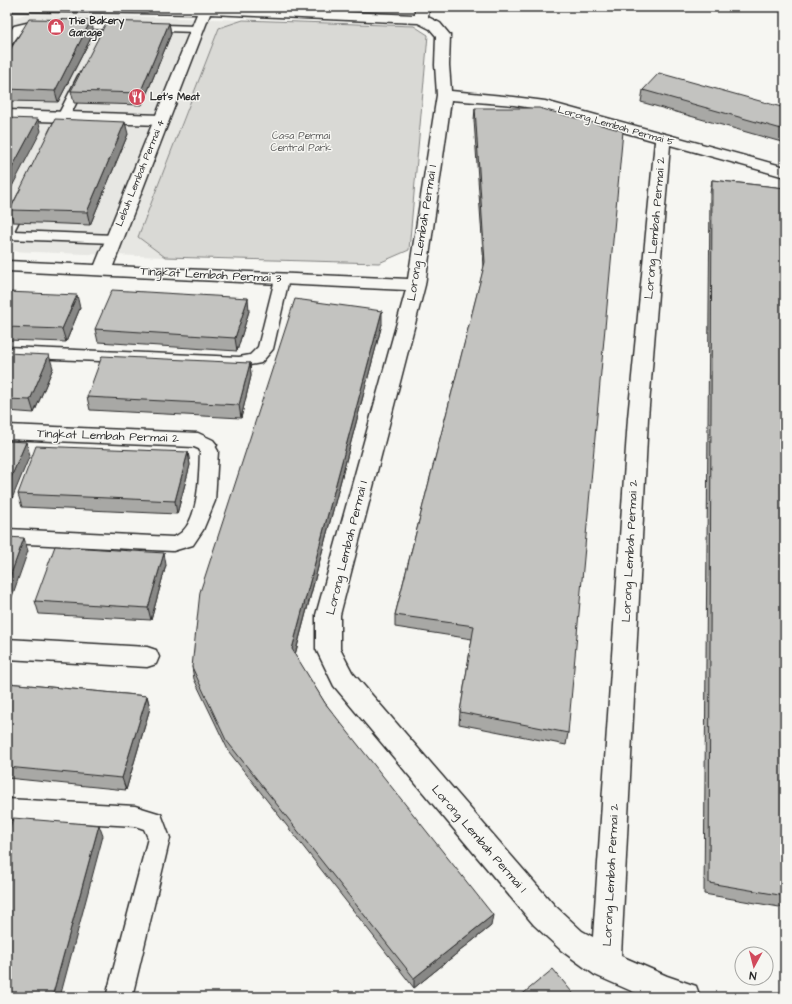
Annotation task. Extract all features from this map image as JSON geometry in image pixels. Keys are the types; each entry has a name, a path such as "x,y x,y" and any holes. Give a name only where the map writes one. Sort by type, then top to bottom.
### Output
{"street":[{"path":"7,7 421,13"},
{"name":"Lebuh Lembah Permai 4","path":"102,270 205,10"},
{"name":"Lorong Lembah Permai 1","path":"421,13 443,35 442,65 444,95 416,285 328,615 328,649 343,679 544,915 572,941 606,964 664,990 685,997"},
{"name":"Lorong Lembah Permai 5","path":"444,95 514,101 545,106 785,172"},
{"path":"7,115 162,120"},
{"name":"Lorong Lembah Permai 2","path":"606,964 638,418 662,139"},
{"name":"Tingkat Lembah Permai 3","path":"7,266 416,285"},
{"name":"Tingkat Lembah Permai 2","path":"7,432 198,440 206,446"},
{"path":"7,649 147,657"}],"lane":[{"path":"7,42 18,28 25,25 35,24 197,29"},
{"path":"101,40 108,26"},
{"path":"49,145 88,68"},
{"path":"7,231 28,188"},
{"path":"7,235 114,239"},
{"path":"7,352 239,362 255,358 265,349 282,279"},
{"path":"7,536 173,544 186,540 194,530 206,501 209,451 206,446"},
{"path":"7,809 135,816 153,821 159,838 119,997"}],"shaded area":[{"path":"29,13 243,20 219,28 138,236 165,257 7,251 7,20"}],"green space":[{"name":"Casa Permai Central Park","path":"243,20 414,26 428,35 409,250 379,263 165,257 138,237 219,28"}],"building":[{"path":"29,19 91,20 55,91 7,89 7,55"},
{"path":"107,21 169,23 140,93 71,91"},
{"path":"659,73 785,108 785,130 643,90"},
{"path":"475,108 539,108 623,131 568,733 460,712 474,626 395,615 485,262"},
{"path":"7,118 38,119 7,177"},
{"path":"55,119 125,122 87,212 10,210"},
{"path":"712,180 785,188 785,896 709,883"},
{"path":"112,290 248,298 235,338 95,329"},
{"path":"7,292 77,295 62,329 7,327"},
{"path":"295,299 382,311 292,649 325,703 493,915 414,978 226,740 192,667 200,592"},
{"path":"7,353 49,355 30,400 7,399"},
{"path":"102,356 250,363 239,405 87,397"},
{"path":"7,441 26,442 7,487"},
{"path":"36,446 188,452 175,501 18,494"},
{"path":"7,537 24,538 7,585"},
{"path":"55,546 164,553 148,608 35,601"},
{"path":"7,683 147,696 122,778 7,767"},
{"path":"13,818 99,825 52,997 7,997 7,836"},
{"path":"553,969 576,997 519,997"}],"place":[{"name":"The Bakery Garage","path":"56,27"},
{"name":"Let's Meat","path":"137,97"}]}
